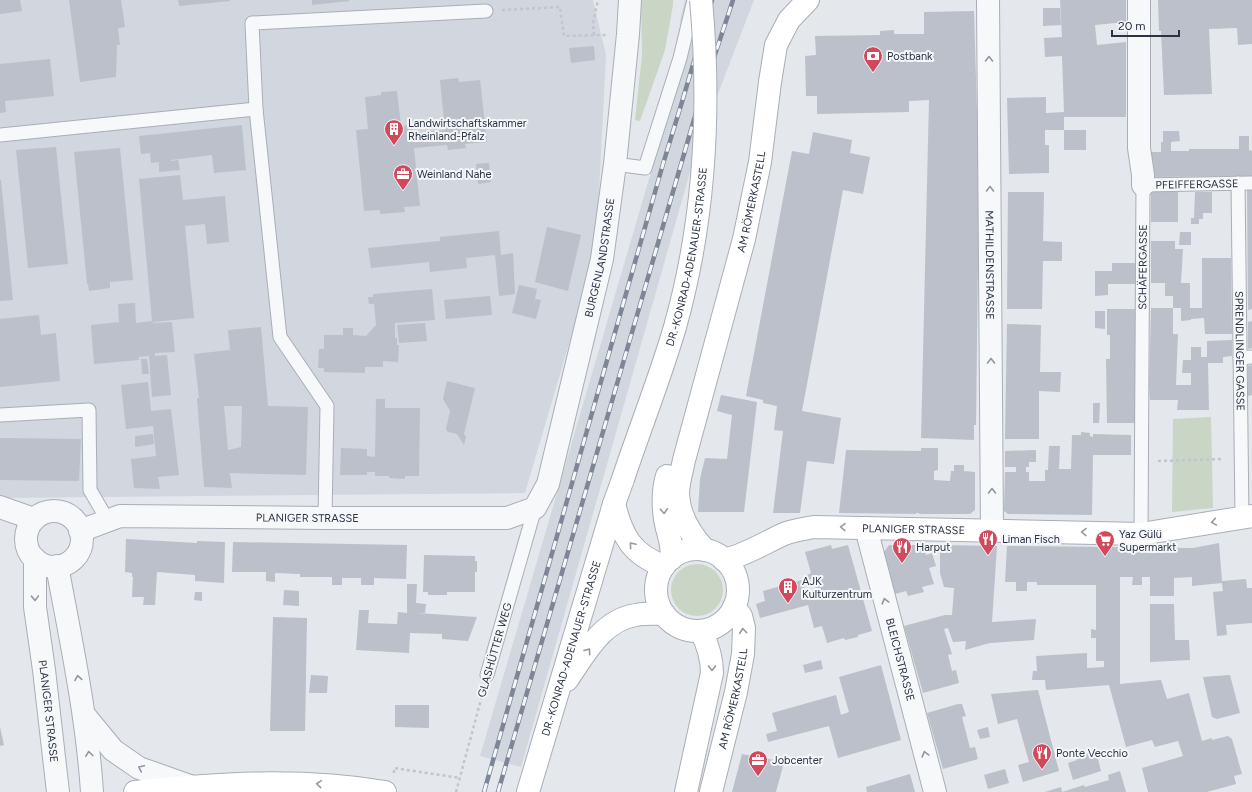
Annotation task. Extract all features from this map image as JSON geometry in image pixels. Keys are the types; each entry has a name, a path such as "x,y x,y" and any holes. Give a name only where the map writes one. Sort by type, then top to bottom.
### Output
{"street":[{"name":"BURGENLANDSTRASSE","path":"535,508 548,484 602,259 615,164 630,0"},
{"name":"DR.-KONRAD-ADENAUER-STRASSE","path":"529,789 556,694 622,478 661,372 675,326 686,280 695,233 701,186 705,130 705,41 701,0"},
{"name":"AM RÖMERKASTELL","path":"698,409 673,459 666,479 664,506 665,519 672,552 668,563 659,575 657,585 659,605 664,614 677,626 693,631 712,629 729,616 734,607 738,587 736,577 731,568 696,541 685,521 679,503 678,493 684,460 698,409 744,239 760,162 776,45 789,20 808,0"},
{"name":"MATHILDENSTRASSE","path":"988,0 992,530"},
{"name":"SCHÄFERGASSE","path":"1139,0 1139,148 1143,185"},
{"path":"614,504 618,522 632,547 642,556 653,562 668,563 679,554 687,551 715,555"},
{"path":"0,507 34,520 42,514 51,511 60,512 69,516 76,522 82,538 81,546 72,560 65,564 49,566 42,564 35,559"},
{"name":"PLANIGER STRASSE","path":"80,531 120,516 507,518 535,508"},
{"name":"PLANIGER STRASSE","path":"715,555 736,557 785,534 800,529 829,527 1141,534 1247,517"},
{"name":"PLANIGER STRASSE","path":"34,520 29,526 26,535 27,544 35,559 35,607 58,792"},
{"name":"BLEICHSTRASSE","path":"866,528 935,792"},
{"path":"57,566 85,716 92,792"},
{"name":"AM RÖMERKASTELL","path":"711,792 736,692 743,654 744,628 741,616 734,607"},
{"path":"556,694 600,634 612,623 636,615 664,614"},
{"path":"686,792 712,673 712,659 708,645 701,631"},
{"path":"85,716 112,750 139,768 190,786"},
{"path":"671,792 691,768"},
{"path":"135,792 190,786 295,782 363,788 390,783"}],"lane":[{"path":"615,164 645,168 680,58 694,0"},
{"path":"325,518 327,406 280,337 256,109 252,23 486,11"},
{"path":"0,135 256,109"},
{"name":"SPRENDLINGER GASSE","path":"1238,183 1246,358 1241,459 1247,517"},
{"name":"PFEIFFERGASSE","path":"1143,185 1252,183"},
{"name":"SCHÄFERGASSE","path":"1141,534 1143,185"},
{"path":"0,414 89,410 90,490 108,520"},
{"name":"GLASHÜTTER WEG","path":"487,675 535,508"}],"path":[{"path":"594,35 593,23 598,0"},
{"path":"486,11 560,7 564,36 628,34"},
{"path":"1142,461 1241,459"},
{"name":"GLASHÜTTER WEG","path":"456,792 487,675"},
{"path":"390,783 394,768 460,778"}],"shaded area":[{"path":"0,0 593,0 606,55 596,252 525,493 0,498"},
{"path":"685,0 754,0 696,151 521,767 480,756 685,56 680,20"}],"green space":[{"path":"641,0 673,0 673,5 665,50 640,121 635,120 642,55"},
{"path":"1211,417 1213,508 1172,512 1173,419"},
{"path":"697,564 707,566 715,572 721,580 723,590 721,600 715,608 707,614 697,616 687,614 679,608 673,600 671,590 673,580 679,572 687,566"}],"building":[{"path":"0,0 20,0 22,11 0,14"},
{"path":"69,0 121,0 125,27 118,28 120,45 117,45 116,77 80,82"},
{"path":"178,0 230,0 230,1 179,6"},
{"path":"312,0 349,0 349,1 312,5"},
{"path":"1060,0 1126,0 1126,22 1095,25 1097,45 1126,42 1126,117 1064,117 1064,130 1045,130 1045,145 1049,145 1049,173 1009,174 1007,98 1046,97 1046,113 1064,112 1062,56 1045,57 1044,38 1062,37"},
{"path":"1158,0 1252,0 1252,44 1238,45 1237,28 1209,29 1212,94 1164,95"},
{"path":"1043,8 1060,8 1061,25 1043,26"},
{"path":"974,11 979,181 976,425 974,425 974,440 921,438 929,100 909,101 909,112 817,114 817,96 806,96 805,56 816,55 815,36 880,35 880,31 894,30 894,34 924,34 924,12"},
{"path":"594,46 595,60 571,63 569,48"},
{"path":"50,59 54,96 5,101 6,112 0,113 0,64"},
{"name":"Landwirtschaftskammer Rheinland-Pfalz","path":"458,78 459,82 480,80 487,142 465,144 466,148 448,150 447,145 414,148 420,206 404,207 405,212 380,214 380,210 364,211 356,130 368,129 365,97 381,95 381,92 397,91 401,126 412,125 413,133 445,130 440,80"},
{"path":"242,125 246,170 214,173 212,155 171,160 178,160 180,170 159,172 159,162 151,163 150,153 141,154 139,136"},
{"path":"1064,130 1086,130 1086,150 1064,150"},
{"path":"1163,131 1179,131 1180,141 1171,142 1171,151 1189,151 1189,149 1239,149 1239,136 1249,136 1249,150 1252,151 1252,176 1151,177 1151,152 1161,152"},
{"path":"813,132 852,140 850,153 870,157 863,194 843,190 802,411 841,418 834,464 807,461 800,513 773,513 783,431 774,430 777,406 763,403 763,400 746,396 792,151 809,154"},
{"path":"56,147 68,264 28,268 16,150"},
{"path":"120,148 133,280 110,282 110,288 89,291 87,284 74,152"},
{"path":"489,163 491,182 478,184 476,164"},
{"path":"180,175 183,200 225,196 229,242 207,244 205,224 185,226 194,318 153,322 172,322 175,352 155,353 155,356 167,355 171,395 152,397 149,356 139,357 139,360 94,364 91,325 119,322 118,304 135,303 136,323 152,321 139,179"},
{"path":"0,180 13,300 0,301"},
{"path":"1252,188 1252,309 1248,310 1247,189"},
{"path":"1008,192 1044,192 1043,241 1062,242 1062,261 1043,261 1042,309 1007,309"},
{"path":"1151,192 1178,192 1178,222 1151,222"},
{"path":"1195,192 1212,192 1212,213 1203,213 1203,219 1199,219 1199,224 1191,224 1191,218 1194,218"},
{"path":"547,227 581,235 568,291 535,282"},
{"path":"499,231 501,255 513,253 515,294 499,296 495,255 466,258 467,268 430,272 429,262 371,268 368,248 440,241 440,237"},
{"path":"1180,232 1191,232 1191,245 1179,245"},
{"path":"1151,241 1175,241 1175,249 1183,249 1181,283 1190,283 1190,308 1202,308 1202,258 1231,258 1232,334 1205,334 1204,318 1181,321 1181,308 1173,308 1173,296 1165,296 1165,283 1151,283"},
{"path":"1112,263 1135,263 1135,284 1108,284 1108,295 1095,296 1095,271 1112,271"},
{"path":"519,285 537,289 535,299 541,300 536,319 512,313"},
{"path":"432,289 435,320 395,323 395,338 397,338 397,345 399,345 398,362 383,361 383,367 365,367 365,373 324,372 324,368 318,368 319,349 324,349 324,335 343,335 343,328 353,328 353,335 366,336 376,325 374,304 369,304 368,297 373,297 373,294"},
{"path":"490,296 492,315 446,319 444,300"},
{"path":"1151,308 1173,308 1173,334 1178,334 1176,385 1191,385 1191,373 1182,373 1183,360 1191,360 1191,347 1201,347 1201,357 1207,357 1207,341 1232,340 1232,356 1223,357 1223,363 1208,363 1209,410 1177,410 1178,400 1150,400"},
{"path":"1107,309 1135,309 1135,423 1107,423 1106,359 1110,359 1110,335 1107,335"},
{"path":"1095,311 1105,311 1105,329 1095,328"},
{"path":"39,315 41,335 56,333 60,381 0,387 0,319"},
{"path":"1252,321 1252,348 1248,349 1248,322"},
{"path":"425,323 427,341 399,343 397,325"},
{"path":"1007,324 1041,325 1040,372 1061,372 1060,392 1039,391 1039,439 1005,439"},
{"path":"261,327 268,406 308,407 306,475 230,473 232,488 204,487 197,398 199,398 194,354 230,350 228,330","holes":["224,406 242,406 241,447 228,450"]},
{"path":"141,359 147,359 149,374 142,374"},
{"path":"1252,365 1252,395 1248,396 1248,366"},
{"path":"447,381 475,388 464,434 466,437 464,445 457,434 448,432 446,429 450,411 443,399"},
{"path":"148,382 151,411 171,409 179,475 158,477 160,489 134,488 131,459 156,456 153,426 126,429 121,385"},
{"path":"721,395 757,402 744,512 698,512 700,479 705,458 727,459 732,415 717,411"},
{"path":"376,399 385,399 385,408 420,408 419,476 405,476 405,479 389,478 389,476 375,476 375,472 367,472 367,475 340,475 341,448 367,449 367,456 375,457"},
{"path":"1093,403 1100,403 1099,423 1093,423"},
{"path":"1081,432 1090,433 1090,436 1093,437 1093,434 1131,435 1131,455 1093,455 1092,515 1008,514 1004,511 1005,472 1016,472 1016,467 1005,467 1005,451 1036,450 1036,462 1029,462 1029,467 1026,467 1026,472 1029,472 1029,481 1045,481 1045,470 1048,470 1049,446 1060,446 1059,469 1071,469 1072,435 1081,435"},
{"path":"153,434 154,444 135,447 135,436"},
{"path":"0,438 81,439 79,481 0,480"},
{"path":"921,448 938,448 938,470 934,471 934,480 950,481 951,471 954,471 954,465 964,465 964,471 975,472 975,510 970,514 839,513 846,450 921,451"},
{"path":"126,539 197,543 197,541 225,542 224,583 195,581 195,575 157,572 155,605 143,605 144,597 132,597 132,573 125,572"},
{"path":"233,542 407,545 406,579 374,578 374,585 361,585 361,578 342,578 342,585 332,585 332,577 300,577 300,574 275,573 275,582 266,581 266,572 232,572"},
{"path":"1219,543 1222,581 1246,579 1247,588 1252,588 1252,623 1226,625 1227,635 1217,636 1213,592 1223,591 1222,583 1192,586 1192,577 1174,578 1174,596 1150,596 1150,577 1142,577 1142,585 1132,585 1133,577 1120,577 1120,684 1161,680 1167,699 1189,693 1202,741 1228,736 1232,739 1242,774 1234,776 1236,784 1207,792 1148,792 1142,768 1183,756 1178,741 1155,747 1152,740 1126,747 1109,685 1046,690 1045,680 1032,680 1033,671 1037,671 1036,656 1087,653 1087,668 1104,667 1104,661 1096,661 1096,638 1091,638 1091,629 1096,630 1096,585 1037,585 1037,582 1027,582 1027,591 1016,591 1016,582 1005,582 1007,546 1193,548"},
{"path":"831,545 832,549 848,545 872,631 858,635 858,637 845,640 844,638 827,643 822,626 814,628 808,605 760,618 756,604 765,601 763,591 802,580 807,596 817,594 813,578 809,580 807,575 811,573 805,552"},
{"path":"889,545 923,545 926,555 932,553 936,566 929,568 934,584 922,587 924,592 908,596 906,591 895,594 884,552"},
{"path":"940,545 997,546 992,622 1036,619 1034,640 990,643 965,650 966,641 953,642 948,628 944,629 952,654 948,655 952,671 956,670 959,683 923,693 904,626 945,615 952,615 954,588 944,587 940,573"},
{"path":"424,555 475,556 475,561 477,561 477,572 475,572 475,592 447,592 447,595 428,595 428,592 423,592"},
{"path":"407,584 417,584 416,603 426,604 425,613 417,613 477,617 468,641 442,639 442,634 410,633 409,653 356,650 359,610 369,610 368,623 397,624 398,612 407,613"},
{"path":"284,590 299,591 299,606 283,605"},
{"path":"195,592 202,592 202,601 194,600"},
{"path":"1150,604 1174,604 1175,640 1189,640 1190,660 1150,662"},
{"path":"273,617 307,618 305,731 270,731"},
{"path":"821,660 823,669 805,673 803,665"},
{"path":"881,665 901,740 838,758 829,726 768,742 766,734 777,731 772,713 836,695 841,715 849,712 839,677"},
{"path":"311,675 328,676 327,693 309,693"},
{"path":"1230,675 1240,713 1217,719 1212,717 1203,677"},
{"path":"1038,690 1059,771 1023,782 1018,765 1029,762 1017,719 998,724 991,694"},
{"path":"962,704 966,716 962,717 970,748 975,747 978,759 943,769 927,713"},
{"path":"395,705 429,705 429,728 395,727"},
{"path":"0,727 4,745 0,746"},
{"path":"988,727 990,737 980,739 977,730"},
{"path":"1096,751 1101,771 1073,780 1068,763 1077,760 1076,756"},
{"name":"Jobcenter","path":"742,754 784,762 776,792 732,792"},
{"path":"1005,769 1009,783 988,789 984,775"},
{"path":"1120,771 1126,792 1062,792 1084,785 1085,787 1109,780 1108,775"},
{"path":"910,774 915,792 867,792 866,787"},
{"path":"1061,787 1062,792 1045,792"}],"railway":[{"path":"484,792 663,164 712,0"},
{"path":"498,792 698,106 733,0"}],"place":[{"name":"Postbank","path":"873,73"},
{"name":"Landwirtschaftskammer Rheinland-Pfalz","path":"394,146"},
{"name":"Weinland Nahe","path":"403,191"},
{"name":"Liman Fisch","path":"988,556"},
{"name":"Yaz Gülü Supermarkt","path":"1105,557"},
{"name":"Harput","path":"902,564"},
{"name":"AJK Kulturzentrum","path":"788,604"},
{"name":"Ponte Vecchio","path":"1042,770"},
{"name":"Jobcenter","path":"758,777"}]}
